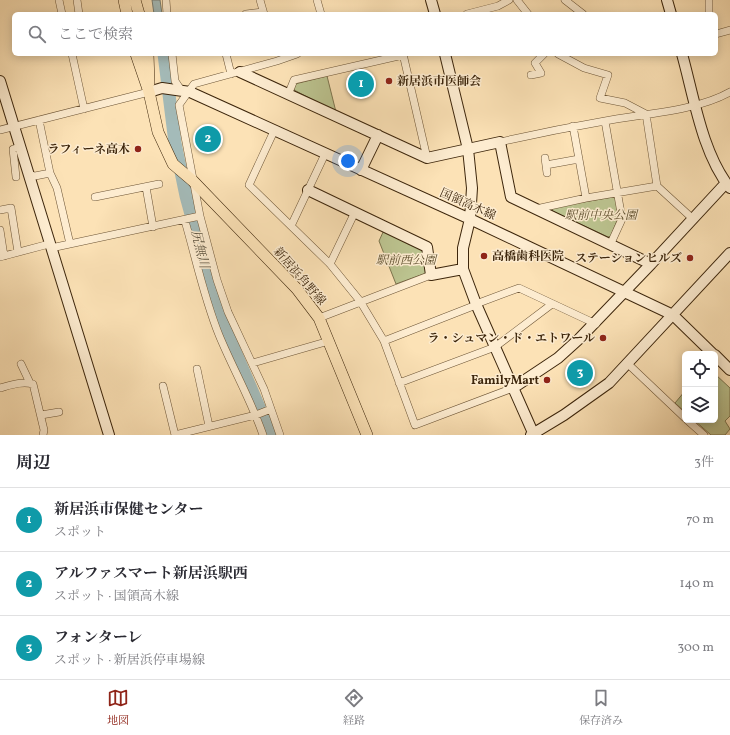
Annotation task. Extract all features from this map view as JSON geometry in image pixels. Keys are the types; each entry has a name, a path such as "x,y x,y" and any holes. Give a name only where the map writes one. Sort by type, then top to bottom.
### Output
{"main road":[{"path":"124,0 127,12"},
{"path":"135,0 138,12"},
{"path":"137,56 149,92"},
{"path":"148,56 149,92"},
{"name":"新居浜角野線","path":"149,92 158,132 173,164 192,179 297,289 319,318 367,435"}],"street":[{"path":"59,0 62,12"},
{"path":"77,0 78,12"},
{"path":"166,0 167,12"},
{"path":"260,0 264,12"},
{"path":"317,0 320,12"},
{"path":"431,0 434,12"},
{"path":"475,12 498,6 509,0"},
{"path":"517,0 526,12"},
{"path":"565,0 580,12"},
{"path":"667,0 670,12"},
{"path":"708,0 709,12"},
{"path":"718,33 730,30"},
{"path":"72,56 84,109"},
{"path":"172,56 176,90 198,217 226,306 264,388 280,435"},
{"path":"227,56 235,73 288,95 427,158 573,126 696,104 728,95"},
{"path":"0,130 149,92 176,90 286,56"},
{"path":"288,95 294,80 399,56"},
{"path":"403,56 427,158"},
{"path":"445,56 468,149 472,188 470,218 463,248 464,269 476,305 533,435 609,383 730,253"},
{"path":"532,75 541,73 535,63 542,56"},
{"path":"562,56 584,68 608,75 600,98 625,103 646,114"},
{"path":"274,131 249,185 330,264 360,301 384,341 415,425 513,388 558,358 596,324 693,219 729,183 717,168 712,155 683,56"},
{"path":"0,81 109,435"},
{"name":"国領高木線","path":"176,90 274,131 470,218 624,293 673,315 710,351"},
{"path":"646,114 657,186 693,219"},
{"path":"39,120 50,173 57,188 70,244"},
{"path":"605,121 619,192 622,219 610,243"},
{"path":"573,126 586,198"},
{"path":"361,170 378,135"},
{"path":"500,142 511,197 610,243 651,264"},
{"path":"16,177 13,148 20,147"},
{"path":"291,226 325,154"},
{"path":"547,173 546,161 579,159"},
{"path":"28,174 35,176 50,173"},
{"path":"95,197 146,188 159,184"},
{"path":"535,209 586,198 657,186"},
{"path":"146,188 153,227"},
{"path":"308,190 427,247 432,275"},
{"path":"0,210 11,208 18,252"},
{"path":"330,264 355,212"},
{"path":"0,230 2,256 50,246 70,244 198,217"},
{"path":"186,220 206,299 220,336 257,414 263,435"},
{"path":"319,318 360,301 432,275 464,269"},
{"path":"384,341 519,288 596,324"},
{"path":"399,383 495,347 552,304"},
{"path":"253,364 329,341"},
{"name":"国領高木線","path":"718,358 728,365"},
{"path":"21,364 30,383 33,384 41,415 43,435"},
{"path":"627,364 682,415"},
{"path":"197,369 209,426"},
{"path":"0,388 15,384 30,383"},
{"path":"163,386 176,435 257,414 270,409"},
{"path":"41,415 59,412"},
{"path":"690,423 704,435"}],"green space":[{"path":"327,76 336,112 294,90 295,84"},
{"name":"駅前中央公園","path":"613,197 616,199 618,218 611,236 608,237 552,211 553,207"},
{"name":"駅前西公園","path":"384,230 423,247 427,270 426,273 396,284 379,241"},
{"path":"718,377 730,388 730,416 725,421 730,429 725,435 711,435 697,423 718,423"},
{"path":"682,395 682,409 675,403"}],"water":[{"path":"152,0 160,0 162,12 154,12"},
{"path":"160,56 168,56 170,75 163,71"}],"waterway":[{"name":"尻無川","path":"164,56 175,143 186,196 209,280 225,328 271,435"}],"place":[{"name":"新居浜市医師会","path":"389,81"},
{"name":"新居浜市保健センター","path":"361,84"},
{"name":"アルファスマート新居浜駅西","path":"208,139"},
{"name":"ラフィーネ高木","path":"138,149"},
{"name":"高橋歯科医院","path":"484,256"},
{"name":"ステーションヒルズ","path":"690,258"},
{"name":"ラ・シュマン・ド・エトワール","path":"603,338"},
{"name":"フォンターレ","path":"580,373"},
{"name":"FamilyMart","path":"547,380"}]}
